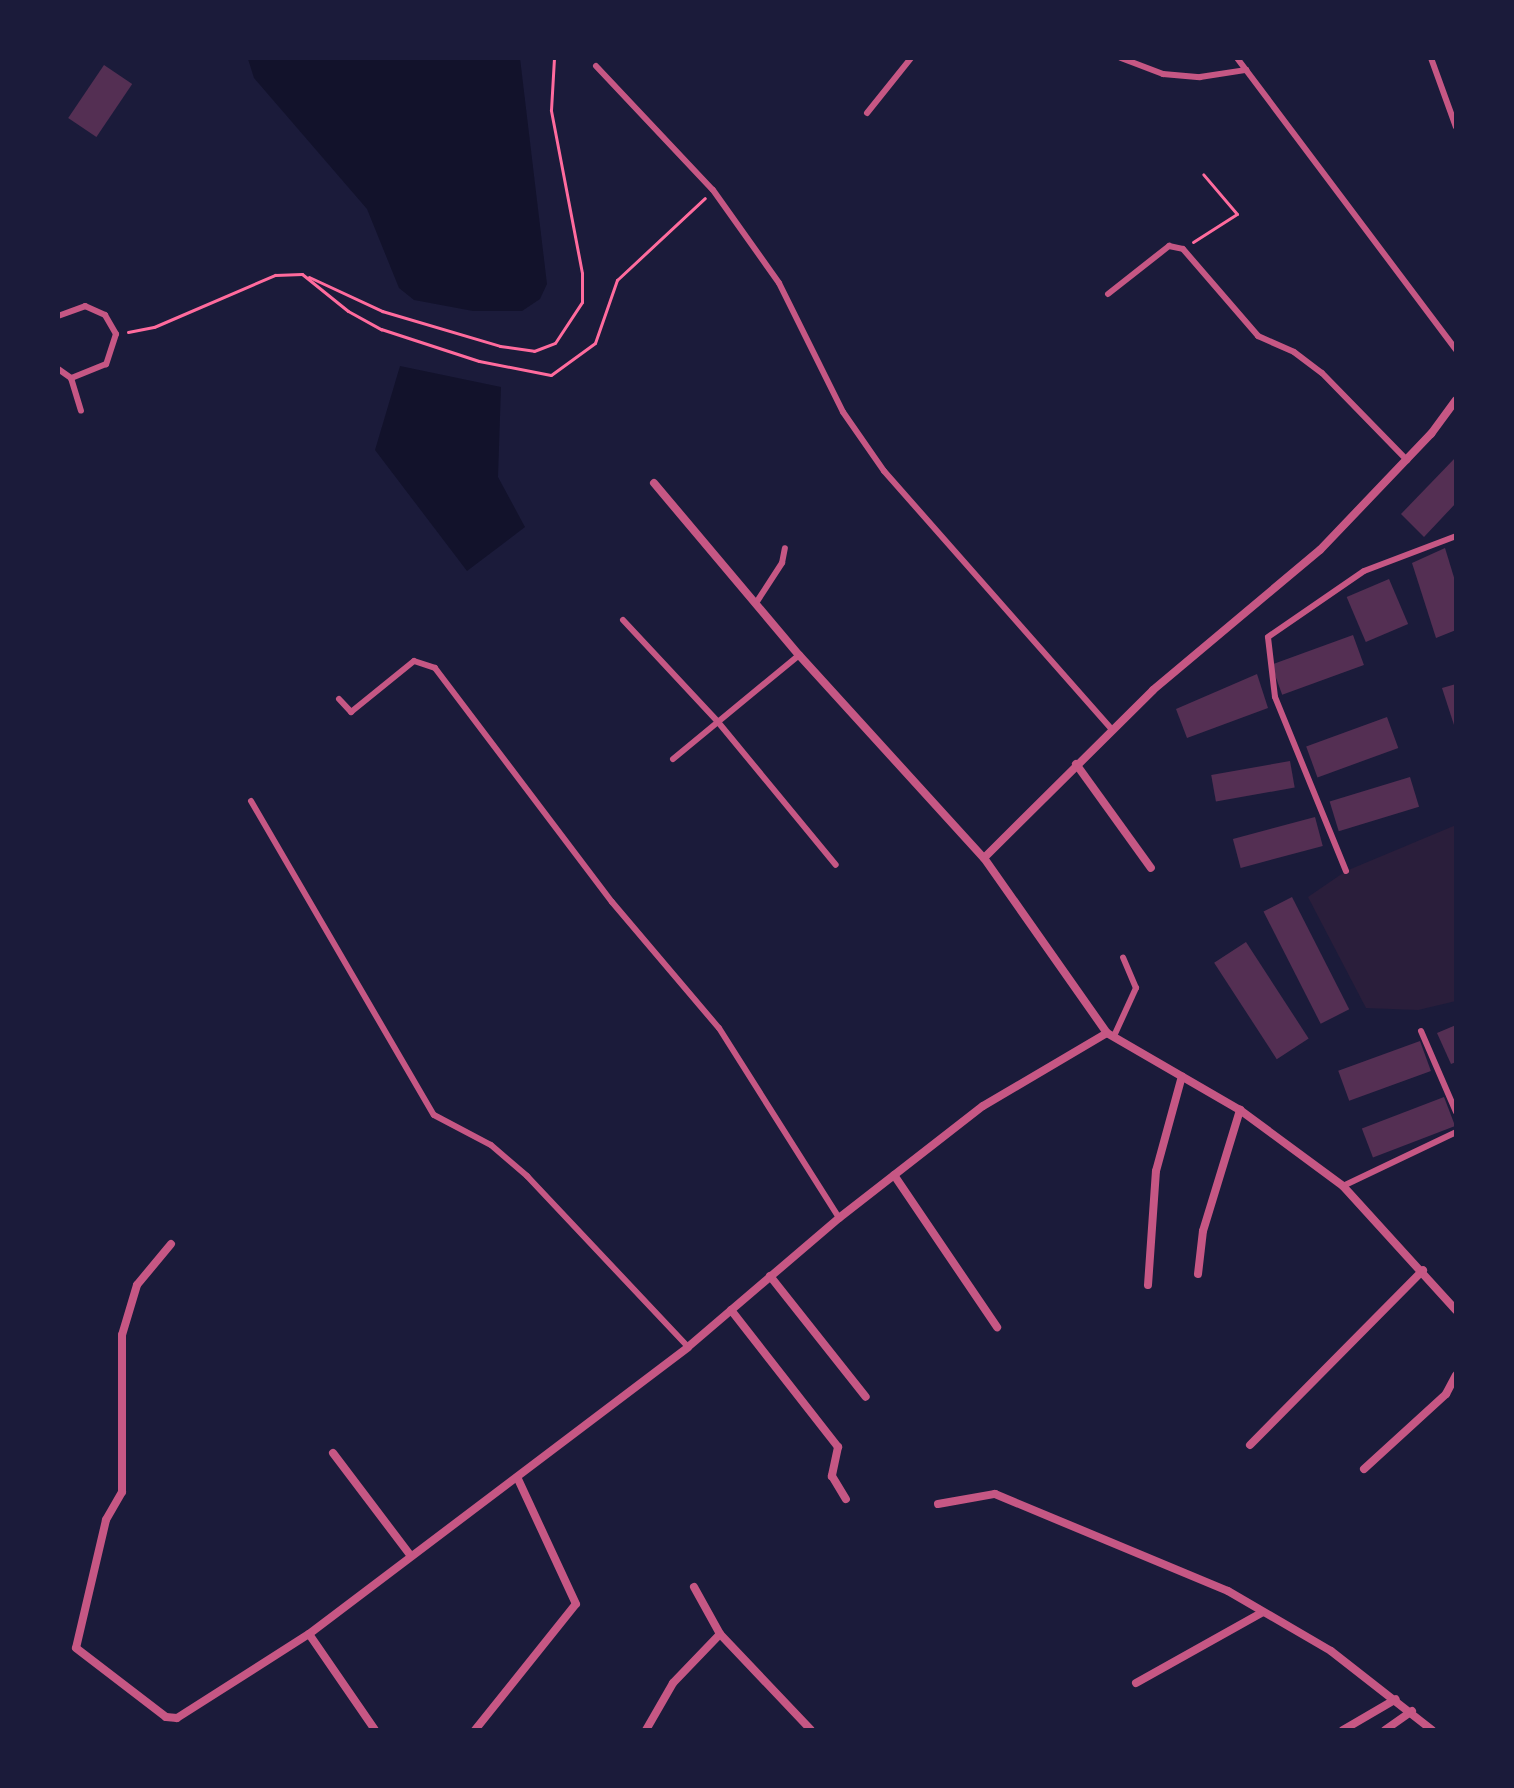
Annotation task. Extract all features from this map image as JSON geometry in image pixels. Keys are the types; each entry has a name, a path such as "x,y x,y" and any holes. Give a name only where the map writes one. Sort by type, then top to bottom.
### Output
{"street":[{"path":"984,858 1112,730 1320,550 1407,460 1456,400"},
{"path":"654,483 799,655 984,858 1111,1034 1240,1110 1343,1186 1423,1270 1456,1310"},
{"path":"1076,764 1151,868"},
{"path":"171,1244 137,1285 122,1335 122,1492 106,1520 76,1648 166,1717 197,1710 309,1634 688,1347 839,1218 983,1106 1111,1034"},
{"path":"1148,1285 1156,1171 1182,1076"},
{"path":"1198,1274 1203,1231 1240,1110"},
{"path":"894,1175 997,1327"},
{"path":"1250,1445 1423,1270"},
{"path":"770,1276 866,1397"},
{"path":"731,1310 838,1447 832,1476 846,1499"},
{"path":"1364,1469 1446,1394 1456,1375"},
{"path":"333,1453 411,1556"},
{"path":"475,1730 576,1604 517,1477"},
{"path":"938,1504 995,1494 1228,1591 1396,1699 1432,1730"},
{"path":"694,1587 720,1634 811,1730"},
{"path":"1136,1683 1263,1612"},
{"path":"309,1634 375,1730"},
{"path":"646,1730 673,1683 720,1634"},
{"path":"1343,1730 1396,1699"},
{"path":"1385,1730 1412,1711"}],"lane":[{"path":"867,113 911,58"},
{"path":"1121,58 1163,74 1200,77 1246,70"},
{"path":"1237,58 1456,350"},
{"path":"1431,58 1456,127"},
{"path":"596,66 713,190 779,283 843,412 884,471 1112,730"},
{"path":"1108,294 1169,246 1183,249 1258,336 1294,352 1322,373 1407,460"},
{"path":"58,316 85,306 105,315 116,334 106,364 71,378"},
{"path":"58,369 71,378 81,410"},
{"path":"1346,871 1275,697 1268,637 1364,571 1456,536"},
{"path":"756,603 782,563 785,548"},
{"path":"623,620 718,722 836,865"},
{"path":"673,759 799,655"},
{"path":"339,699 351,712 414,661 435,668 612,902 719,1028 839,1218"},
{"path":"251,801 434,1115 491,1145 527,1176 688,1347"},
{"path":"1111,1034 1136,988 1123,958"},
{"path":"1421,1031 1456,1112"},
{"path":"1343,1186 1456,1132"}],"path":[{"path":"116,334 154,327 275,275 302,274 382,311 500,346 534,351 555,343 582,302 582,273 551,110 554,58"},
{"path":"1183,249 1237,214 1203,174"},
{"path":"302,274 348,311 381,329 467,358 551,375 595,343 617,280 713,190"}],"shaded area":[{"path":"520,58 547,284 540,299 522,311 473,311 414,300 399,288 367,209 254,78 248,59"},
{"path":"400,366 501,387 498,477 525,527 467,571 375,450"},
{"path":"1456,825 1456,1001 1418,1010 1366,1008 1308,897 1346,871"}],"building":[{"path":"104,65 132,84 96,137 68,118"},
{"path":"1456,457 1456,503 1424,537 1401,514"},
{"path":"1445,548 1456,584 1456,630 1436,638 1412,563"},
{"path":"1389,579 1408,624 1366,642 1347,597"},
{"path":"1353,635 1364,665 1282,695 1271,665"},
{"path":"1257,674 1268,708 1187,738 1176,709"},
{"path":"1456,684 1456,728 1455,728 1442,688"},
{"path":"1387,717 1398,748 1317,777 1306,746"},
{"path":"1290,761 1295,788 1216,801 1211,775"},
{"path":"1410,777 1419,807 1339,831 1330,802"},
{"path":"1315,817 1323,846 1241,868 1233,839"},
{"path":"1292,897 1349,1009 1321,1024 1263,912"},
{"path":"1246,942 1309,1038 1277,1059 1214,963"},
{"path":"1456,1025 1456,1062 1451,1064 1437,1033"},
{"path":"1420,1041 1431,1071 1349,1101 1338,1071"},
{"path":"1444,1097 1455,1126 1373,1157 1362,1129"}]}
